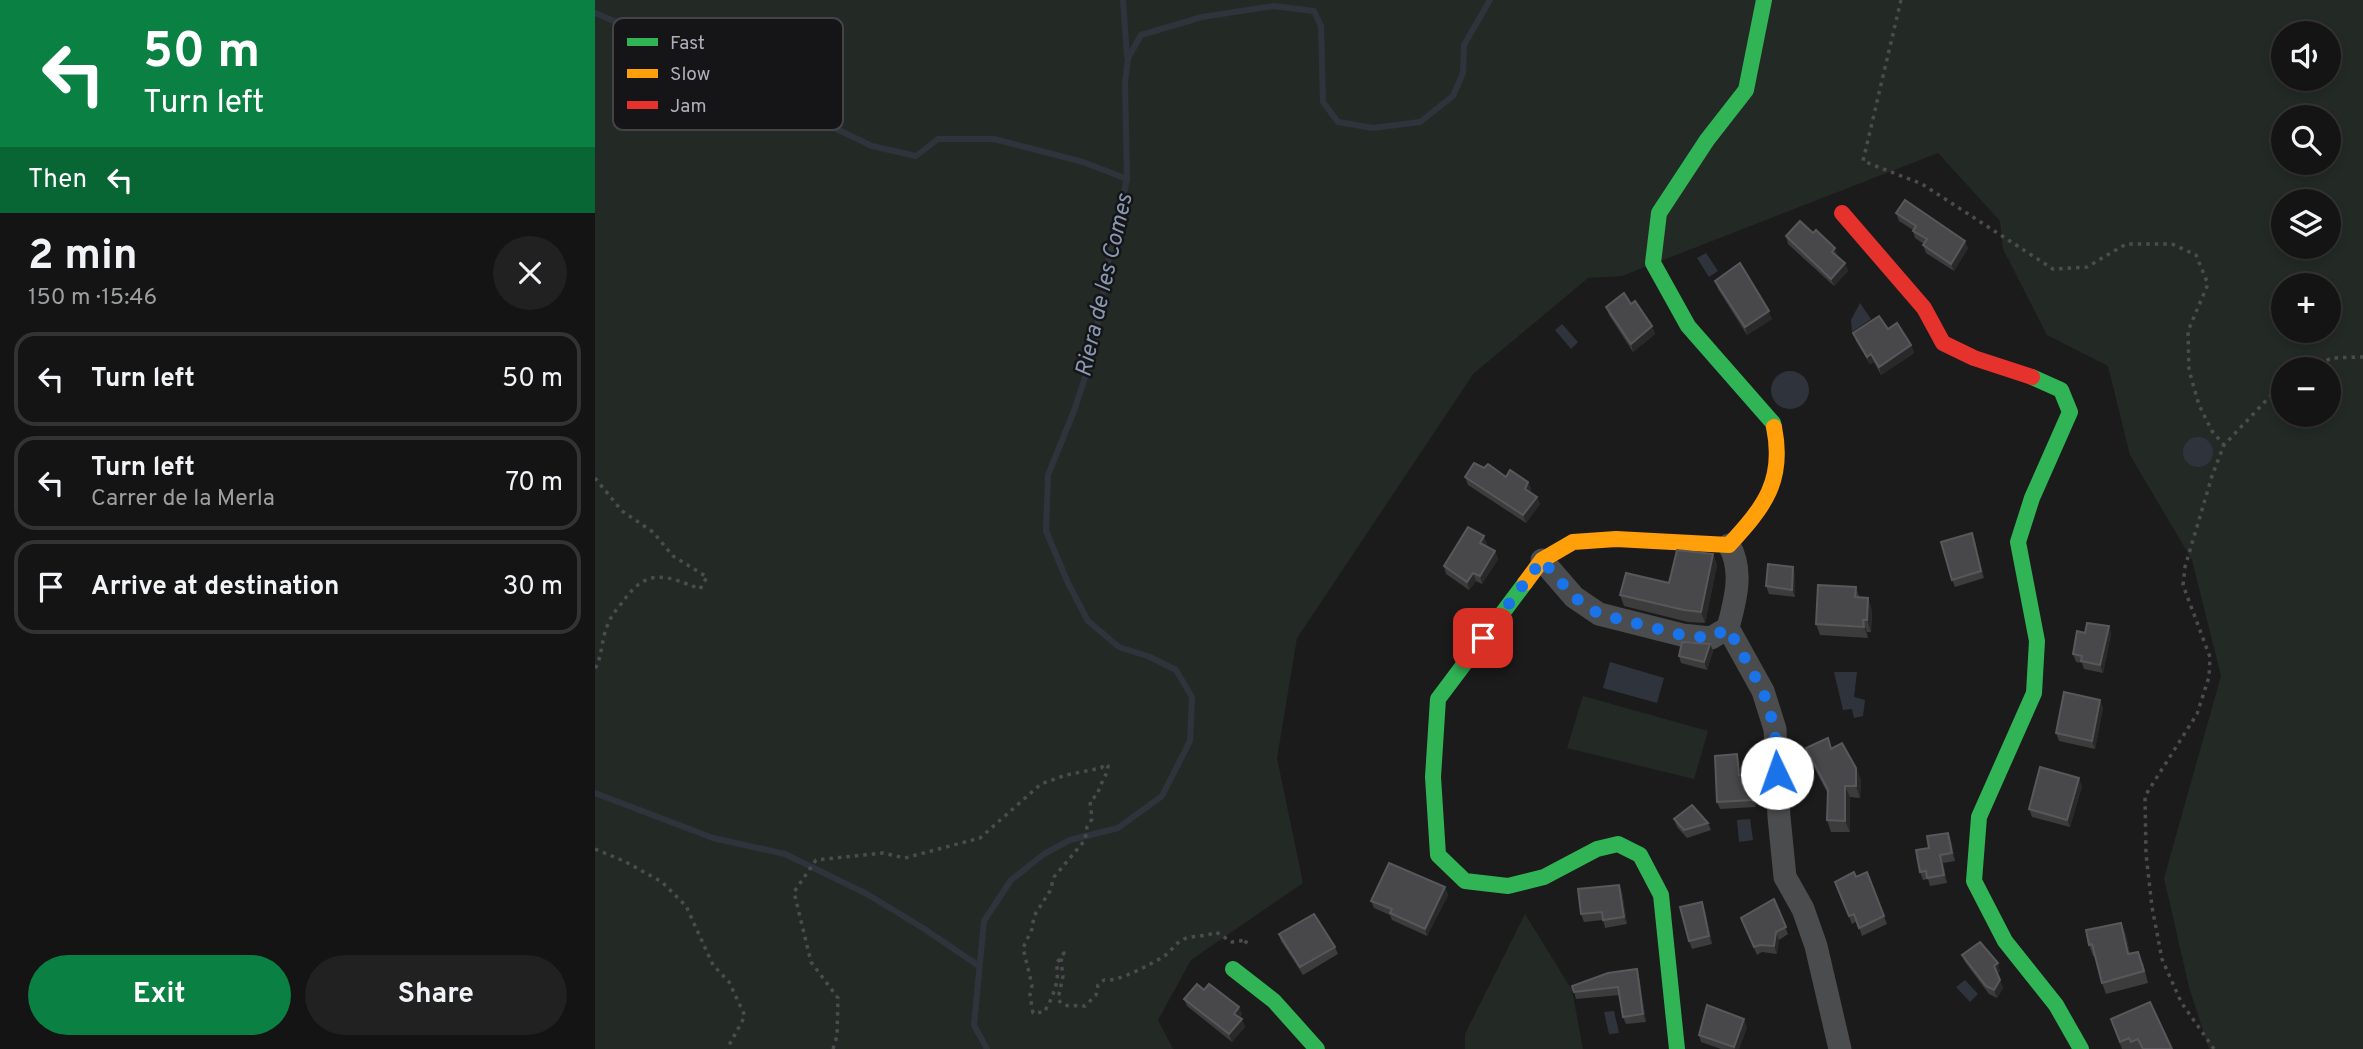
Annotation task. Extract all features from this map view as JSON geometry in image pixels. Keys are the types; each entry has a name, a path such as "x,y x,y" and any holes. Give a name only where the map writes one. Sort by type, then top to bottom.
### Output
{"street":[{"path":"1764,0 1746,90 1707,140 1659,213 1653,263 1688,326 1773,423 1779,452 1774,482 1756,516 1732,550 1737,592 1728,628 1763,691 1775,729 1785,877 1803,909 1816,946 1840,1049"},
{"path":"1842,213 1924,307 1943,343 1974,358 2061,390 2070,412 2032,498 2018,542 2037,641 2034,693 1979,817 1974,881 2005,942 2056,1005 2081,1049"},
{"path":"1677,1049 1661,895 1640,855 1618,844 1597,849 1544,877 1508,886 1465,881 1438,855 1434,811 1438,699 1542,560 1573,542 1616,539 1732,550"},
{"path":"1542,560 1574,597 1599,614 1682,635 1711,638 1728,628"},
{"path":"1234,969 1274,1001 1317,1049"}],"path":[{"path":"1902,0 1863,160 1922,184 2053,269 2087,267 2126,244 2172,244 2196,256 2208,284 2188,331 2189,370 2199,405 2212,431 2224,445"},
{"path":"2341,358 2363,357"},
{"path":"2214,1049 2181,1002 2162,959 2146,854 2145,796 2197,715 2209,677 2210,657 2183,585 2185,566 2212,476 2224,445 2271,395"},
{"path":"595,478 622,511 653,532 673,556 707,577 700,589 671,578 650,577 633,587 608,622 600,661 595,669"},
{"path":"833,1049 837,1036 838,998 811,962 794,892 816,860 883,853 905,858 980,838 1041,784 1066,775 1101,768 1105,764 1108,766 1107,775 1098,794 1090,801 1092,819 1087,827 1085,840 1054,877 1050,891 1034,916 1033,929 1023,948 1032,985 1030,995 1033,1013 1044,1012 1048,1006 1057,976 1056,964 1064,953 1058,999 1069,1007 1085,1006 1096,995 1098,985 1104,980 1110,982 1135,971 1166,955 1186,938 1199,938 1216,932 1232,942 1247,940 1234,969"},
{"path":"595,849 662,882 686,906 713,965 729,982 745,1016 727,1049"}],"shaded area":[{"path":"595,0 2363,0 2363,1049 2209,1049 2189,987 2164,878 2221,676 2192,560 2130,455 2108,366 2047,335 2003,249 2000,221 1938,153 1622,276 1588,278 1473,374 1297,638 1277,758 1303,883 1191,960 1158,1020 1173,1049 595,1049"},
{"path":"1706,253 1718,271 1709,277 1697,258"},
{"path":"1860,303 1871,319 1852,332 1851,320"},
{"path":"1562,324 1578,342 1571,349 1555,330"},
{"path":"1790,371 1804,376 1809,390 1804,404 1790,409 1776,404 1771,390 1776,376"},
{"path":"2198,437 2204,438 2212,446 2212,458 2204,466 2198,467 2192,466 2184,458 2183,452 2184,446 2192,438"},
{"path":"1610,662 1664,678 1657,703 1603,688"},
{"path":"1834,672 1857,672 1854,697 1865,700 1863,716 1854,718 1852,709 1843,710"},
{"path":"1583,696 1708,731 1694,779 1567,748"},
{"path":"1750,819 1753,840 1739,842 1737,820"},
{"path":"1525,914 1572,990 1583,1049 1465,1049 1465,1034"},
{"path":"1965,980 1978,994 1970,1002 1956,987"},
{"path":"1614,1011 1619,1033 1609,1034 1604,1012"}],"building":[{"path":"1905,200 1965,241 1951,264 1923,245 1927,239 1913,231 1916,226 1896,213"},
{"path":"1800,221 1813,233 1816,230 1835,248 1832,252 1845,263 1831,279 1786,236"},
{"path":"1740,263 1769,311 1745,327 1715,281"},
{"path":"1624,293 1631,304 1635,301 1652,326 1631,344 1606,307"},
{"path":"1879,316 1888,329 1897,323 1911,345 1879,367 1871,354 1867,357 1853,333"},
{"path":"1474,463 1484,468 1488,464 1506,477 1510,470 1528,482 1525,489 1537,497 1523,515 1465,477"},
{"path":"1468,527 1484,536 1480,543 1495,551 1480,576 1473,573 1467,582 1444,566"},
{"path":"1972,533 1981,571 1952,580 1941,542"},
{"path":"1677,550 1713,554 1701,612 1620,595 1626,573 1669,583"},
{"path":"1768,564 1793,567 1792,590 1766,586"},
{"path":"1818,585 1856,587 1855,597 1868,598 1864,627 1816,624"},
{"path":"2087,623 2109,626 2100,665 2081,661 2082,656 2073,654 2077,631 2085,633"},
{"path":"1682,642 1710,644 1704,662 1679,656"},
{"path":"2064,692 2100,700 2092,741 2056,733"},
{"path":"1828,738 1831,749 1842,743 1856,768 1856,786 1845,786 1845,821 1827,820 1828,790 1806,748"},
{"path":"1737,754 1739,775 1752,774 1753,800 1717,802 1715,756"},
{"path":"2040,767 2079,778 2067,820 2029,809"},
{"path":"1692,805 1708,823 1684,830 1674,819"},
{"path":"1948,833 1952,853 1940,855 1944,875 1927,878 1926,871 1920,872 1916,850 1929,848 1927,836"},
{"path":"1389,863 1445,887 1425,929 1390,913 1392,909 1371,901"},
{"path":"1854,872 1856,877 1867,872 1884,916 1859,928 1854,914 1849,916 1835,882"},
{"path":"1619,885 1624,917 1603,920 1602,912 1581,914 1578,889"},
{"path":"1774,899 1786,927 1776,932 1774,946 1754,947 1741,918"},
{"path":"1702,902 1709,936 1689,941 1680,907"},
{"path":"1314,914 1335,947 1300,967 1279,934"},
{"path":"2121,923 2128,954 2138,952 2144,971 2102,983 2086,930"},
{"path":"1980,942 1998,963 1994,966 2000,980 1994,990 1986,986 1962,955"},
{"path":"1637,969 1643,1014 1623,1017 1618,987 1574,992 1572,986 1608,973"},
{"path":"1197,984 1204,990 1209,984 1239,1007 1234,1014 1242,1019 1229,1034 1184,999"},
{"path":"2150,1002 2172,1049 2143,1049 2138,1039 2131,1042 2129,1038 2120,1042 2111,1019"},
{"path":"1707,1005 1744,1019 1734,1047 1699,1035"}],"waterway":[{"path":"1123,0 1127,57"},
{"name":"Riera de les Comes","path":"987,1049 974,1025 984,921 1011,880 1044,854 1070,840 1118,828 1162,796 1190,741 1192,697 1176,670 1150,657 1119,647 1088,621 1046,531 1048,475 1074,411 1092,356 1110,252 1127,179 1125,83 1128,58 1141,35 1202,17 1274,6 1314,11 1321,26 1323,102 1338,122 1373,128 1420,122 1453,96 1463,73 1464,45 1490,0"},
{"path":"595,13 613,21"},
{"path":"839,130 872,146 916,156 938,139 994,139 1083,162 1127,179"},
{"path":"595,793 713,838 785,854 867,894 979,966"}],"traffic: fast":[{"path":"1764,0 1746,90 1707,140 1659,213 1653,263 1688,326 1774,427"},
{"path":"2032,377 2061,390 2070,412 2032,498 2018,542 2037,641 2034,693 1979,817 1974,881 2005,941 2056,1005 2081,1049"},
{"path":"1525,583 1438,699 1433,777 1438,855 1465,881 1508,886 1544,877 1597,849 1618,844 1640,855 1661,895 1677,1049"},
{"path":"1233,969 1274,1001 1317,1049"}],"traffic: slow":[{"path":"1525,583 1542,560 1573,542 1616,539 1729,545 1762,505 1769,492 1777,463 1774,427"}],"traffic: jam":[{"path":"1842,213 1924,308 1943,343 1974,358 2032,377"}],"route":[{"path":"1483,638 1542,560 1574,597 1599,614 1682,635 1711,638 1728,628 1763,691 1775,729 1777,773"}]}
